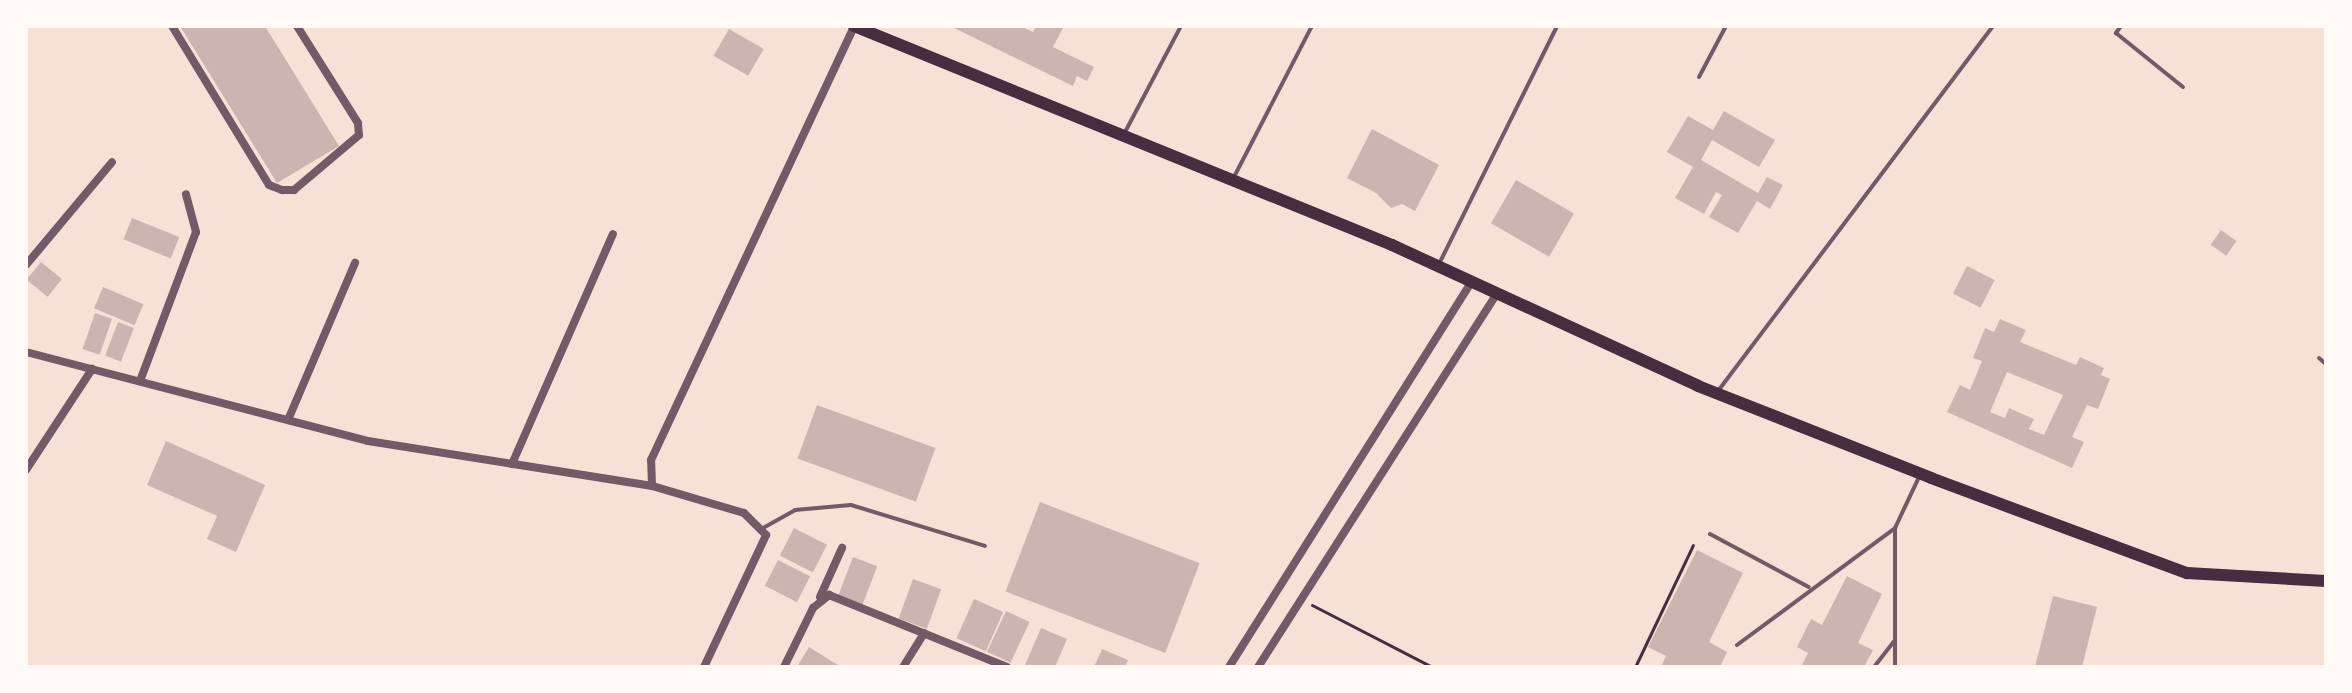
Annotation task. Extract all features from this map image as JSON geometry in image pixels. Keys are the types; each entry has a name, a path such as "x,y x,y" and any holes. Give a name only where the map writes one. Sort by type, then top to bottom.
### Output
{"main road":[{"path":"854,26 1233,179 1437,266 1716,393 1921,474 2187,573 2326,581"}],"street":[{"path":"172,26 269,185 294,190 359,135 358,123 297,26"},
{"path":"652,486 651,460 670,416 854,26"},
{"path":"26,265 112,162"},
{"path":"140,381 196,232 186,194"},
{"path":"512,464 613,234"},
{"path":"288,420 355,263"},
{"path":"1229,667 1471,282"},
{"path":"1258,667 1497,294"},
{"path":"26,352 368,441 652,486 738,510 763,528 765,544 704,667"},
{"path":"26,470 92,369"},
{"path":"784,667 842,548"},
{"path":"820,597 829,595 1007,667"},
{"path":"903,667 924,633"}],"lane":[{"path":"1124,134 1181,26"},
{"path":"1233,179 1312,26"},
{"path":"1437,266 1557,26"},
{"path":"1699,77 1726,26"},
{"path":"1716,393 1992,28 1982,26"},
{"path":"2121,26 2116,33 2183,87"},
{"path":"2319,358 2326,364"},
{"path":"1895,667 1895,528 1921,474"},
{"path":"763,528 795,510 851,505 985,546"},
{"path":"1737,645 1809,587 1895,528"},
{"path":"1710,534 1809,587"},
{"path":"1874,667 1894,641"}],"path":[{"path":"1635,667 1693,545"},
{"path":"1301,600 1432,667"}],"building":[{"path":"180,26 265,26 339,146 277,183"},
{"path":"950,26 1020,26 1033,32 1036,26 1064,26 1053,47 1094,67 1087,81 1077,76 1073,86"},
{"path":"729,29 764,49 748,76 714,56"},
{"path":"1724,111 1775,140 1759,167 1712,140 1701,160 1758,193 1767,177 1783,185 1770,209 1757,201 1738,233 1709,217 1722,195 1716,192 1704,214 1675,198 1693,167 1667,152 1688,116 1713,130"},
{"path":"1372,129 1439,165 1415,211 1402,204 1391,208 1376,193 1347,178"},
{"path":"1516,180 1574,214 1549,257 1491,223"},
{"path":"132,218 179,237 171,258 123,239"},
{"path":"2221,230 2237,241 2226,256 2211,245"},
{"path":"41,262 62,279 48,297 27,280"},
{"path":"1967,266 1995,280 1981,308 1953,294"},
{"path":"103,287 144,304 135,325 94,308"},
{"path":"95,313 112,319 100,355 83,349"},
{"path":"2000,319 2026,330 2020,342 2076,365 2080,357 2104,368 2101,375 2110,379 2098,409 2087,405 2072,437 2084,442 2072,468 1947,412 1960,385 1970,390 1982,361 1973,358 1985,328 1994,332","holes":["2007,372 2063,395 2044,435 2029,429 2034,419 2009,408 2005,418 1990,412"]},
{"path":"118,322 134,328 121,362 105,356"},
{"path":"817,405 935,448 916,502 798,459"},
{"path":"166,441 265,485 236,552 207,539 217,516 147,485"},
{"path":"1040,502 1200,563 1165,653 1006,592"},
{"path":"794,528 827,545 813,572 780,556"},
{"path":"1697,550 1743,573 1709,642 1727,652 1720,667 1661,667 1666,656 1648,647"},
{"path":"853,557 877,566 863,605 838,595"},
{"path":"778,560 810,576 797,602 765,586"},
{"path":"1847,576 1882,594 1858,643 1873,650 1864,667 1801,667 1808,653 1797,647 1811,619 1822,625"},
{"path":"913,579 941,589 927,629 899,618"},
{"path":"2053,596 2097,607 2082,667 2035,667"},
{"path":"974,599 1003,612 986,651 957,638"},
{"path":"1006,611 1030,622 1011,663 987,652"},
{"path":"1041,628 1067,639 1055,667 1025,665"},
{"path":"809,647 841,667 797,667"},
{"path":"1102,649 1128,660 1125,667 1094,667"}]}
